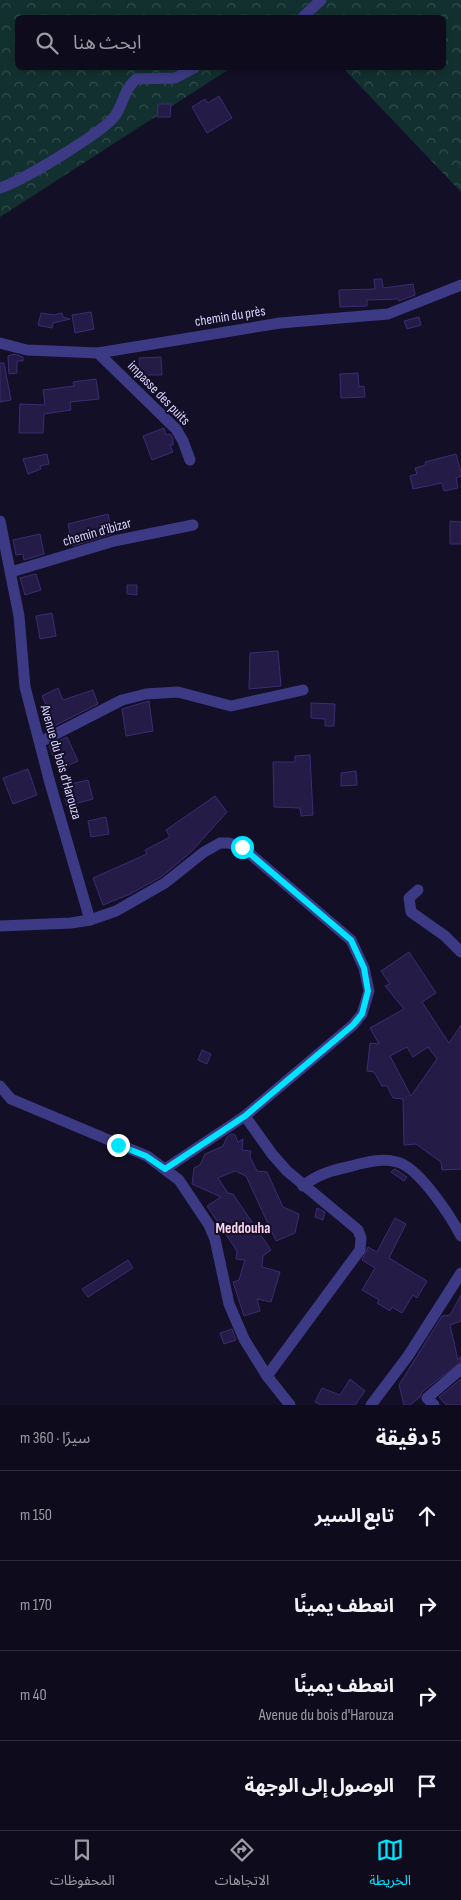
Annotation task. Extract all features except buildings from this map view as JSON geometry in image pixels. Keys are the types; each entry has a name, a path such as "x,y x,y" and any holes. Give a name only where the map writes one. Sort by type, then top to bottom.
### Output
{"street":[{"path":"305,15 321,0"},
{"path":"0,188 32,173 91,136 114,116 126,88 136,79 175,78 190,70"},
{"name":"chemin du près","path":"0,343 27,350 98,353 280,323 388,314 461,285"},
{"name":"impasse des puits","path":"98,353 176,429 190,460"},
{"name":"chemin d'ibizar","path":"11,572 114,541 193,525"},
{"name":"Avenue du bois d'Harouza","path":"1,529 19,616 24,687 90,920"},
{"path":"40,742 122,700 146,694 178,692 224,706 231,706 303,690"},
{"path":"0,926 71,923 90,920 116,910 165,883 204,852 220,843 229,843 242,847 351,940 364,968 368,991 362,1014 353,1025 245,1116 165,1169"},
{"path":"418,890 409,898 411,912 445,936 461,952"},
{"path":"0,1086 6,1097 146,1156 179,1180 209,1225 215,1239 229,1304 244,1339 267,1376 290,1405"},
{"path":"245,1116 272,1154 303,1186 358,1230 361,1238 360,1250 267,1376"},
{"path":"303,1186 323,1173 372,1161 398,1162 410,1168 444,1205 461,1236"},
{"path":"371,1405 408,1356 461,1273"},
{"path":"427,1403 461,1369"}],"green space":[{"path":"0,0 461,0 461,192 345,70 446,70 446,15 15,15 15,70 228,70 0,217"}],"district":[{"name":"Meddouha","path":"243,1228"}],"route":[{"path":"118,1145 146,1156 165,1169 245,1116 353,1025 362,1014 368,998 368,991 364,968 351,940 242,847"}]}
